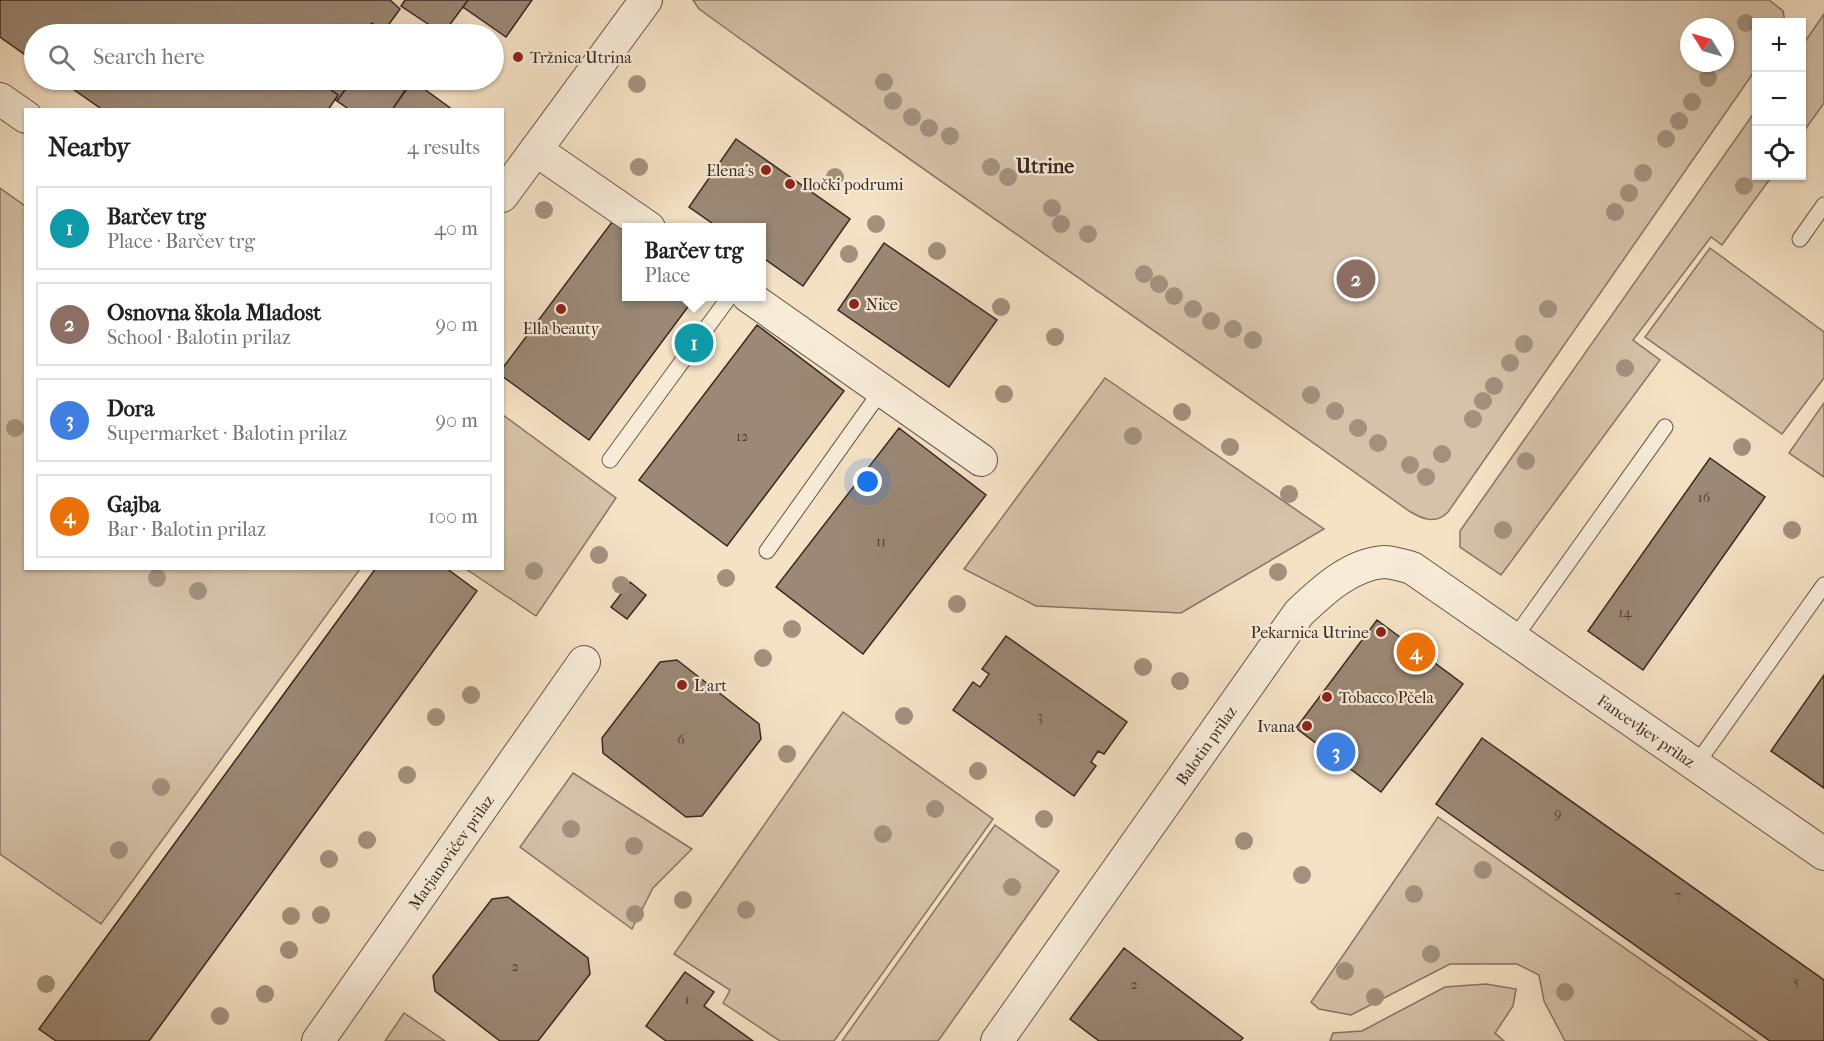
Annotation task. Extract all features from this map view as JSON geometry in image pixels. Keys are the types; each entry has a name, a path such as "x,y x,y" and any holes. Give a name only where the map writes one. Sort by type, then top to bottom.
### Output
{"street":[{"path":"504,193 646,0"},
{"path":"0,99 24,116"},
{"path":"536,150 642,223"},
{"path":"754,301 981,460"},
{"name":"Balotin prilaz","path":"997,1041 1299,613 1323,589 1357,569 1385,562 1412,568 1468,606"},
{"name":"Fancevljev prilaz","path":"1468,606 1512,639 1824,854"},
{"name":"Marjanovićev prilaz","path":"318,1041 584,662"}],"lane":[{"path":"1800,239 1824,205"},
{"path":"610,460 727,301"},
{"path":"767,551 881,391"},
{"path":"1512,639 1665,427"},
{"path":"1695,766 1824,585"}],"shaded area":[{"path":"693,0 1769,0 1783,11 1784,18 1752,18 1752,75 1448,512 1434,520 1409,511 699,9"},
{"path":"1824,14 1824,103 1806,128 1806,72 1806,40"},
{"path":"1752,116 1752,180 1769,180 1722,245 1711,237 1633,340 1660,360 1501,575 1460,547 1460,531"},
{"path":"0,188 24,205 24,570 359,570 101,924 0,854"},
{"path":"1710,248 1824,332 1824,378 1782,434 1645,337"},
{"path":"1105,378 1324,529 1181,613 1036,606 964,569"},
{"path":"1824,403 1824,477 1789,453"},
{"path":"504,416 616,498 536,616 467,570 504,570"},
{"path":"843,712 993,819 834,1041 780,1041 723,1003 730,990 674,954"},
{"path":"573,773 692,849 653,888 632,929 520,847"},
{"path":"1438,817 1757,1041 1565,1041 1544,1001 1539,975 1517,964 1450,964 1351,1015 1319,1009 1311,1002"},
{"path":"995,825 1059,871 938,1041 842,1041"},
{"path":"1486,984 1516,989 1513,1006 1495,1033 1504,1041 1330,1041 1333,1033 1362,1031 1445,987"},
{"path":"404,1013 445,1041 385,1041"}],"building":[{"path":"0,0 390,0 400,9 389,24 24,24 24,54 0,37"},
{"path":"405,0 468,0 450,24 428,24 401,6"},
{"path":"468,0 532,0 506,37 504,24 487,24 463,7"},
{"path":"74,90 331,90 338,95 329,108 100,108"},
{"path":"331,90 345,90 337,101 335,100 338,95"},
{"path":"345,90 406,90 393,108 347,108 337,101"},
{"path":"405,90 426,90 450,108 393,108"},
{"path":"736,139 850,219 803,286 766,260 766,223 712,223 689,207"},
{"path":"615,218 622,224 622,301 692,301 589,440 504,377 504,366"},
{"path":"884,243 997,320 949,387 838,310"},
{"path":"757,325 844,391 727,546 639,480"},
{"path":"899,428 986,495 863,654 776,587"},
{"path":"1710,458 1765,497 1643,670 1588,631"},
{"path":"375,570 449,570 477,591 149,1041 56,1041 39,1029"},
{"path":"630,582 646,595 627,619 611,607"},
{"path":"1377,620 1463,684 1381,792 1296,728"},
{"path":"1006,636 1127,722 1104,754 1098,751 1091,762 1096,766 1074,796 953,710 973,682 980,687 989,674 982,669"},
{"path":"677,660 759,724 761,739 702,816 686,817 603,753 602,738 660,662"},
{"path":"1824,675 1824,788 1771,751"},
{"path":"1482,738 1824,980 1824,1041 1770,1041 1436,804"},
{"path":"508,897 588,958 590,974 538,1041 500,1041 435,991 433,976 492,899"},
{"path":"1124,948 1243,1038 1240,1041 1099,1041 1070,1019"},
{"path":"685,972 714,992 704,1006 753,1041 666,1041 646,1026"}],"place":[{"name":"Tržnica Utrina","path":"518,57"},
{"name":"Elena's","path":"766,170"},
{"name":"Iločki podrumi","path":"790,184"},
{"name":"Osnovna škola Mladost","path":"1356,279"},
{"name":"Nice","path":"854,304"},
{"name":"Ella beauty","path":"561,309"},
{"name":"Barčev trg","path":"694,343"},
{"name":"Pekarnica Utrine","path":"1381,632"},
{"name":"Gajba","path":"1416,652"},
{"name":"L art","path":"682,685"},
{"name":"Tobacco Pčela","path":"1327,697"},
{"name":"Ivana","path":"1307,726"},
{"name":"Dora","path":"1336,752"}],"district":[{"name":"Utrine","path":"1045,166"}]}
